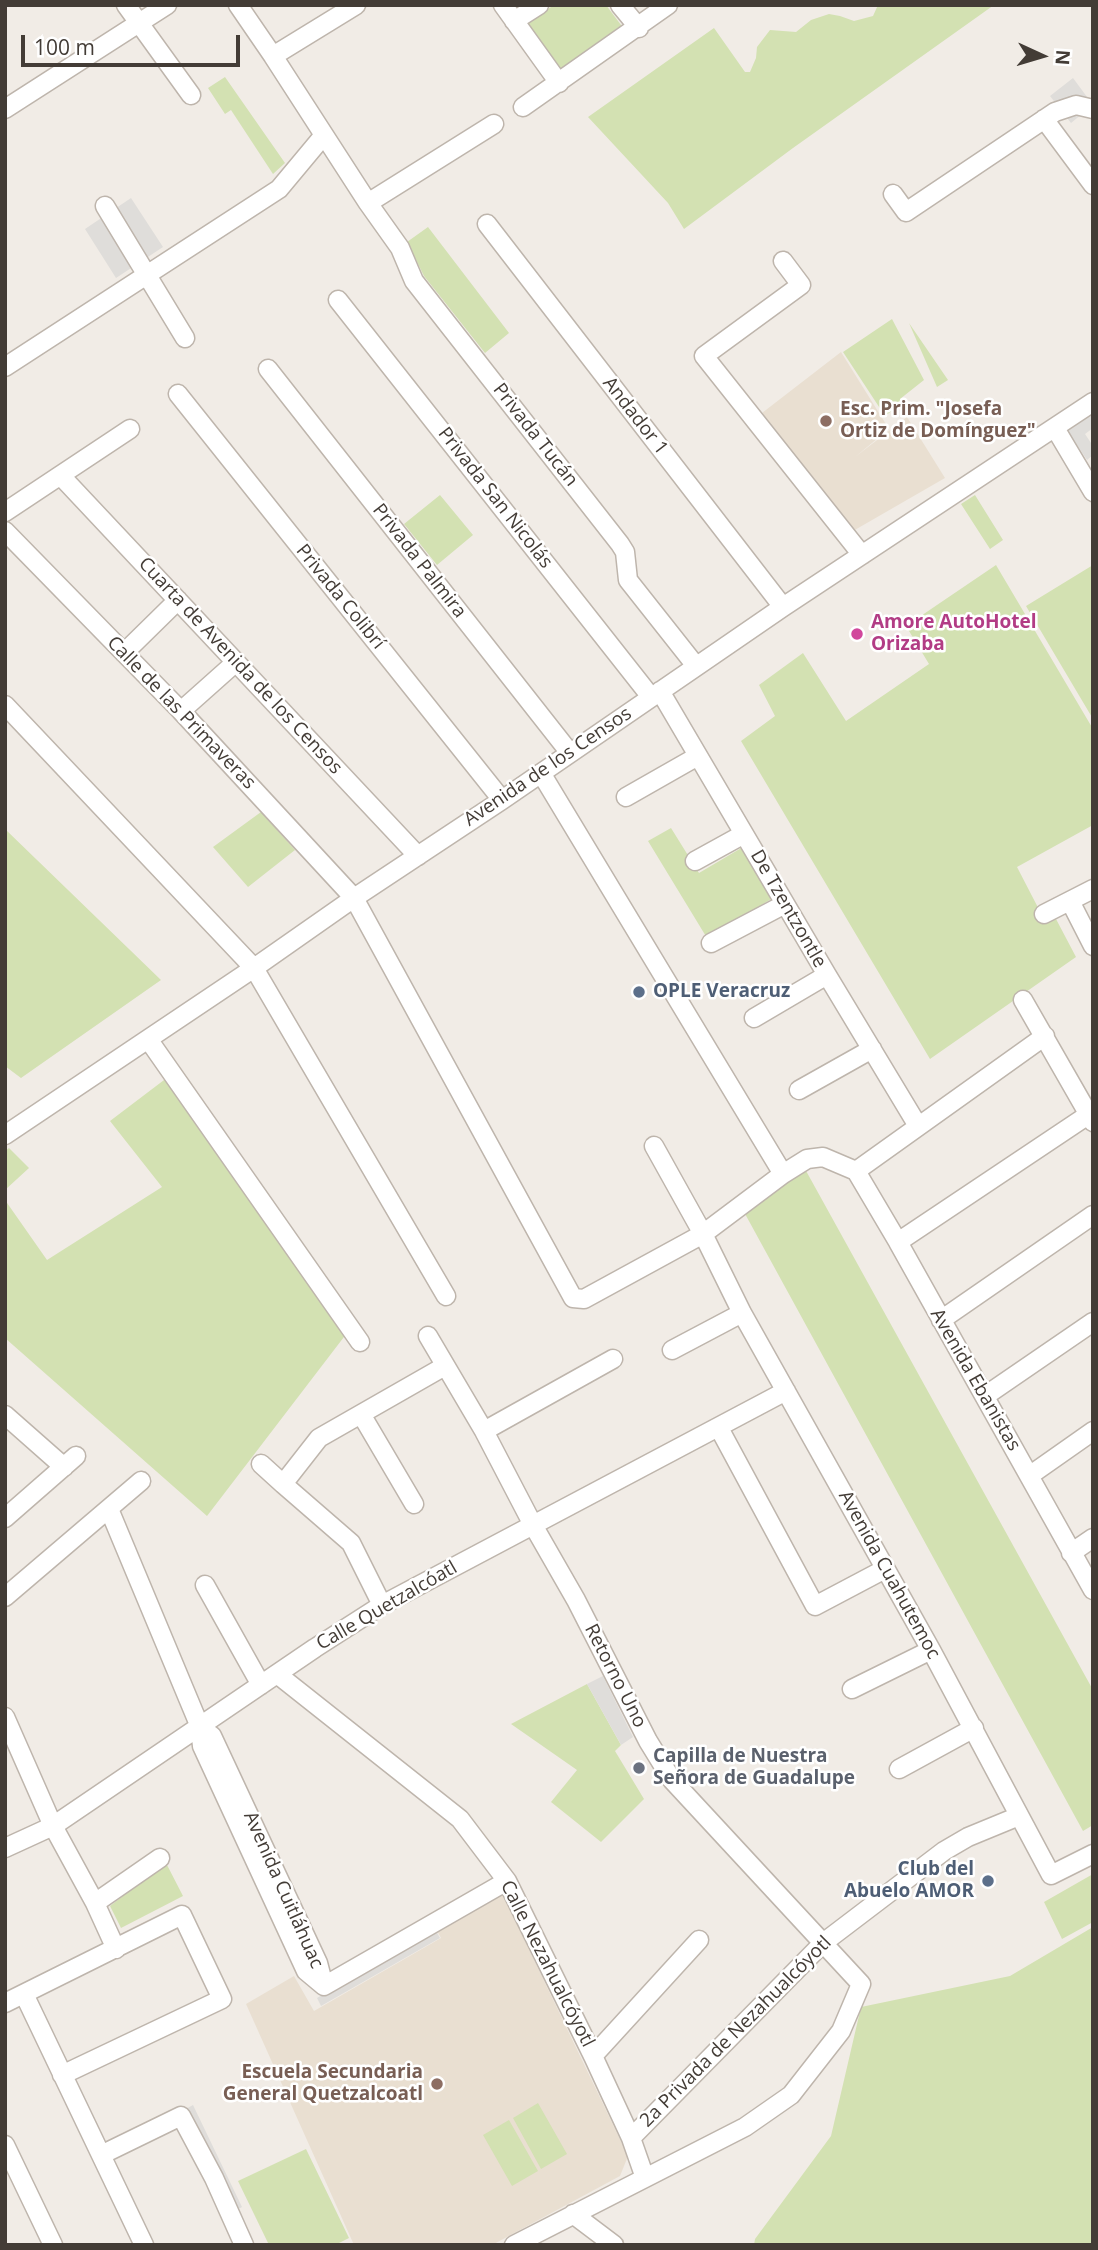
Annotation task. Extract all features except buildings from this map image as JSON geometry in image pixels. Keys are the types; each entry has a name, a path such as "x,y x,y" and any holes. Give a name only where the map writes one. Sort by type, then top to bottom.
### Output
{"street":[{"path":"126,5 191,95"},
{"path":"5,109 167,5"},
{"name":"Privada Tucán","path":"237,5 368,203 401,248 414,281 620,544 625,552 628,580 696,666"},
{"path":"273,56 356,5"},
{"path":"503,5 559,83"},
{"path":"514,21 539,5"},
{"path":"621,5 639,27"},
{"path":"523,107 668,5"},
{"path":"892,194 906,212 1055,112 1076,105 1093,109"},
{"path":"1044,119 1093,185"},
{"path":"368,203 494,124"},
{"path":"5,367 279,190 324,135"},
{"path":"105,206 185,338"},
{"name":"Andador 1","path":"487,224 783,607"},
{"path":"783,261 801,285 704,356 862,555"},
{"name":"Privada San Nicolás","path":"338,299 656,694"},
{"name":"Privada Palmira","path":"268,369 570,753"},
{"name":"Privada Colibrí","path":"178,394 502,800"},
{"name":"Avenida de los Censos","path":"5,1135 783,607 1093,401"},
{"path":"1055,428 1093,492"},
{"path":"5,512 130,429"},
{"name":"Cuarta de Avenida de los Censos","path":"61,476 418,856"},
{"name":"Calle de las Primaveras","path":"5,531 181,711 354,898 573,1298 584,1299 703,1234"},
{"path":"124,653 178,600"},
{"path":"181,711 236,662"},
{"name":"De Tzentzontle","path":"656,694 698,756 918,1126"},
{"path":"5,705 254,968 446,1296"},
{"path":"626,797 698,756"},
{"path":"541,772 782,1174"},
{"path":"695,861 744,834"},
{"path":"1044,914 1093,889"},
{"path":"1070,901 1093,946"},
{"path":"711,943 785,904"},
{"path":"754,1018 827,975"},
{"path":"898,1242 1091,1118 1023,1000"},
{"path":"703,1234 782,1174 807,1159 823,1157 856,1171 1045,1036"},
{"path":"148,1039 360,1342"},
{"path":"799,1090 872,1049"},
{"name":"Avenida Cuahutemoc","path":"654,1146 703,1234 742,1313 974,1728 1051,1875 1093,1854"},
{"name":"Avenida Ebanistas","path":"856,1171 1093,1590"},
{"path":"941,1320 1093,1215"},
{"path":"671,1350 742,1313"},
{"path":"985,1396 1093,1322"},
{"name":"Retorno Uno","path":"428,1336 484,1431 576,1600 648,1741 672,1780 861,1984 841,2031 791,2095 745,2127 645,2178"},
{"path":"484,1431 613,1359"},
{"path":"283,1484 318,1438 445,1366"},
{"name":"Calle Quetzalcóatl","path":"5,1848 54,1826 382,1605 786,1391"},
{"path":"361,1414 414,1504"},
{"path":"5,1415 70,1462 5,1518"},
{"path":"719,1428 815,1606 885,1569"},
{"path":"1029,1476 1093,1431"},
{"path":"261,1464 351,1543 382,1605"},
{"path":"5,1597 141,1481"},
{"name":"Avenida Cuitláhuac","path":"109,1510 200,1727 202,1746 306,1971 324,1986 507,1881"},
{"path":"1071,1553 1093,1538"},
{"path":"205,1585 261,1685"},
{"path":"852,1689 931,1650"},
{"name":"Calle Nezahualcóyotl","path":"277,1674 460,1819 507,1881 593,2056 631,2138 645,2178"},
{"path":"5,1717 54,1826 116,1949"},
{"path":"899,1769 974,1728"},
{"name":"2a Privada de Nezahualcóyotl","path":"631,2138 823,1943 944,1851 968,1837 1020,1816"},
{"path":"95,1903 160,1858"},
{"path":"5,2003 182,1915 222,1999 62,2075"},
{"path":"593,2056 699,1940"},
{"path":"24,1994 144,2245"},
{"path":"101,2155 181,2116 214,2178 244,2245"},
{"path":"5,2144 53,2245"},
{"path":"514,2245 645,2178"},
{"path":"572,2214 614,2245"}],"shaded area":[{"path":"1073,78 1093,105 1071,123 1050,96"},
{"path":"131,198 163,247 116,278 85,229"},
{"path":"841,352 889,429 855,457 907,417 945,478 853,531 762,413"},
{"path":"1093,413 1093,428 1085,434 1093,446 1093,455 1087,460 1067,430"},
{"path":"603,1676 633,1737 621,1745 587,1684"},
{"name":"Escuela Secundaria General Quetzalcoatl","path":"501,1891 628,2156 620,2176 492,2245 354,2245 246,2004 294,1976 314,2011 441,1938 435,1927"},
{"path":"435,1929 440,1938 321,2006 317,1998"},
{"path":"193,2105 242,2207 233,2212 184,2110"}],"green space":[{"path":"554,5 606,5 624,29 564,74 527,23"},
{"path":"878,5 994,5 684,229 668,203 588,117 714,28 745,72 750,72 757,47 770,30 796,32 811,20 829,14 854,21 873,16"},
{"path":"225,77 285,163 273,174 231,110 225,114 208,88"},
{"path":"428,227 509,333 485,353 424,276 407,242"},
{"path":"892,319 924,380 900,399 902,403 885,416 843,352"},
{"path":"909,323 948,380 937,387"},
{"path":"440,495 473,535 437,565 404,524"},
{"path":"975,495 1003,540 990,549 961,504"},
{"path":"996,565 1093,729 1093,825 1017,867 1046,923 1056,919 1076,957 930,1059 741,741 775,716 759,685 803,653 846,721 929,664 906,626"},
{"path":"1093,565 1093,719 1026,606"},
{"path":"261,812 295,850 248,887 213,847"},
{"path":"671,828 699,873 743,847 773,898 707,938 648,841"},
{"path":"5,829 161,980 21,1078 5,1066"},
{"path":"168,1077 347,1333 207,1516 5,1338 5,1200 47,1260 162,1187 110,1121"},
{"path":"9,1148 29,1168 5,1190 5,1151"},
{"path":"805,1169 1093,1690 1093,1825 1083,1831 744,1212"},
{"path":"587,1684 621,1745 615,1751 644,1799 601,1842 551,1802 577,1770 511,1724"},
{"path":"166,1863 183,1896 121,1928 110,1906"},
{"path":"1093,1874 1093,1922 1062,1939 1044,1902"},
{"path":"1093,1927 1093,2245 754,2245 755,2239 831,2136 861,2007 1010,1976"},
{"path":"538,2103 567,2154 541,2169 513,2118"},
{"path":"509,2120 538,2171 512,2186 483,2135"},
{"path":"306,2149 349,2238 335,2245 269,2245 238,2181"}],"place":[{"name":"Esc. Prim. \"Josefa Ortiz de Domínguez\"","path":"826,421"},
{"name":"Amore AutoHotel Orizaba","path":"857,634"},
{"name":"OPLE Veracruz","path":"639,992"},
{"name":"Capilla de Nuestra Señora de Guadalupe","path":"639,1768"},
{"name":"Club del Abuelo AMOR","path":"988,1881"},
{"name":"Escuela Secundaria General Quetzalcoatl","path":"437,2084"}]}
